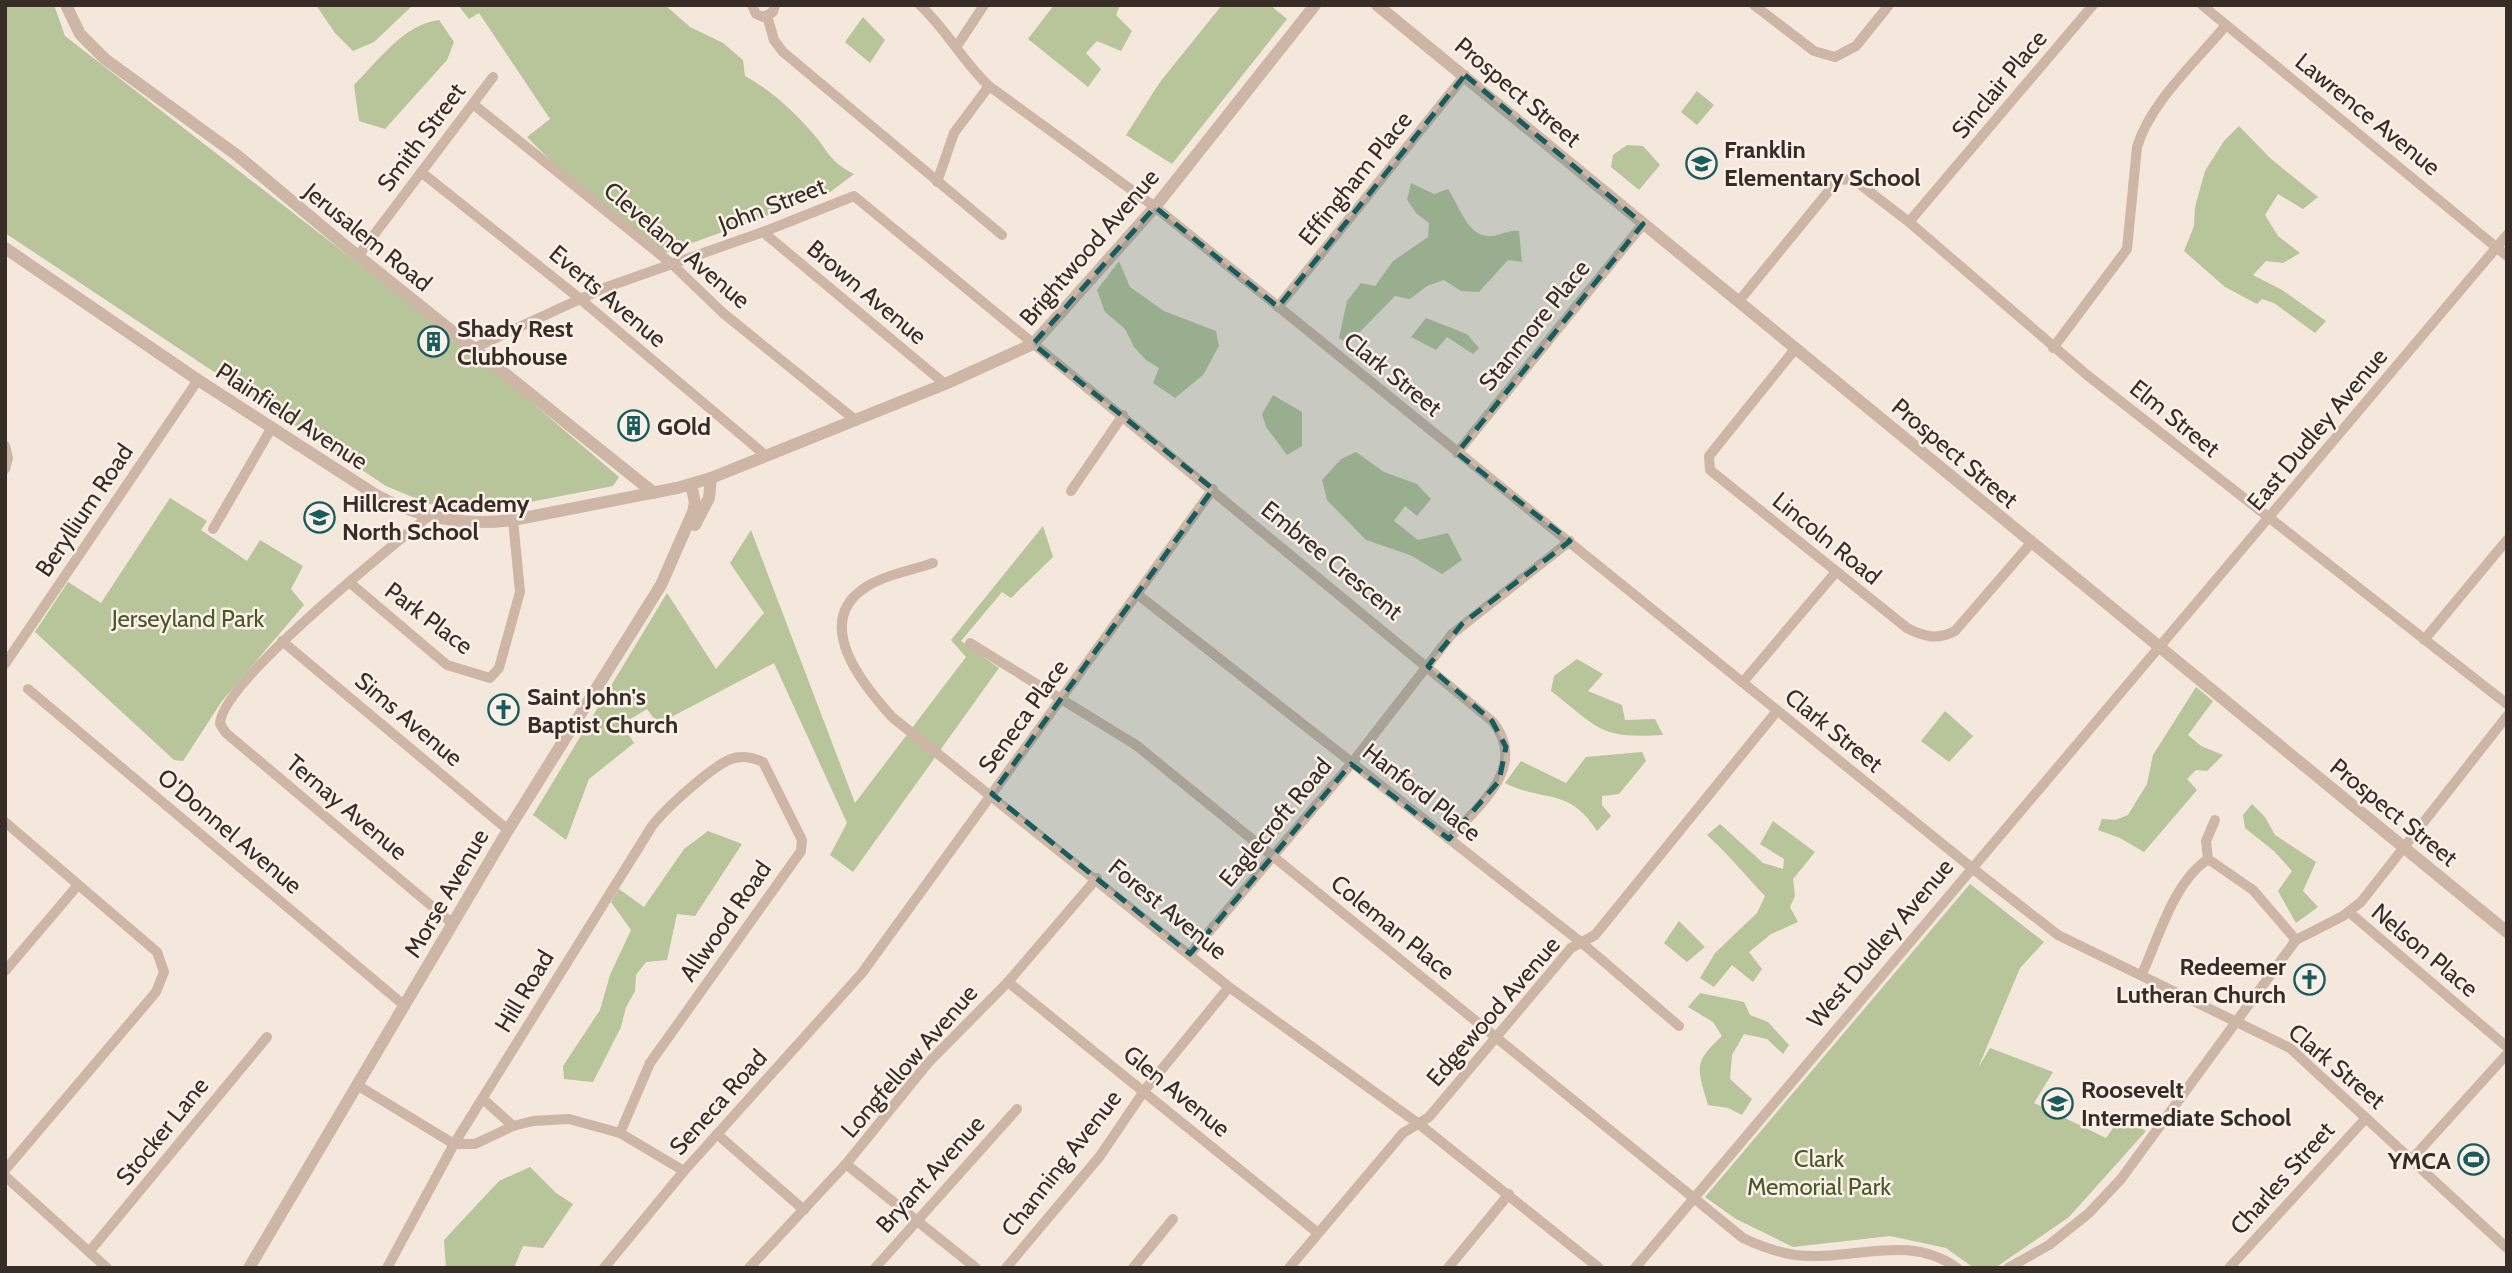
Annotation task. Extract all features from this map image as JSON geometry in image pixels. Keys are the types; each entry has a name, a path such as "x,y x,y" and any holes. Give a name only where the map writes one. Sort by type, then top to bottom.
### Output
{"street":[{"name":"Jerusalem Road","path":"66,5 80,34 105,59 238,156 472,349 654,493"},
{"path":"752,5 756,14 767,16"},
{"path":"767,16 775,5"},
{"name":"Clark Street","path":"920,5 957,46 973,71 989,86 1155,207 1972,868 2058,935 2290,1048 2506,1245"},
{"path":"957,46 984,5"},
{"name":"Brightwood Avenue","path":"711,478 945,384 1033,344 1155,207 1315,5"},
{"name":"Prospect Street","path":"1377,5 2507,932"},
{"path":"1754,5 1814,51 1835,57 1856,46 1889,5"},
{"name":"Sinclair Place","path":"1909,222 2093,5"},
{"name":"Lawrence Avenue","path":"2202,5 2507,256"},
{"path":"767,16 774,40 783,52 1002,235"},
{"path":"2053,348 2127,248 2141,133 2165,99 2226,25"},
{"name":"Effingham Place","path":"1278,307 1465,75"},
{"name":"Smith Street","path":"358,256 493,77"},
{"path":"937,182 954,133 989,86"},
{"name":"Cleveland Avenue","path":"473,104 672,264 723,313 854,419"},
{"name":"Everts Avenue","path":"421,172 579,298 765,456"},
{"name":"Elm Street","path":"1739,300 1838,180 1853,179 1909,222 2053,348 2507,704"},
{"name":"John Street","path":"472,349 579,298 763,232 854,196"},
{"name":"Embree Crescent","path":"854,196 1492,720 1506,747 1506,762 1499,781 1448,839"},
{"name":"Stanmore Place","path":"1457,453 1643,224"},
{"name":"Brown Avenue","path":"763,232 945,384"},
{"name":"East Dudley Avenue","path":"2160,649 2507,235"},
{"name":"Plainfield Avenue","path":"5,248 198,380 373,493 429,516 468,522 513,520 654,493 711,478"},
{"name":"Lincoln Road","path":"1795,349 1709,456 1707,464 1710,470 1835,573 1908,628 1938,637 1948,635 1962,625 2031,543"},
{"name":"Beryllium Road","path":"5,664 198,380"},
{"path":"1071,491 1123,415"},
{"path":"213,529 272,427"},
{"path":"5,446 9,458 5,469"},
{"name":"Morse Avenue","path":"249,1268 508,830 661,585 682,542 709,498 711,478"},
{"name":"Morse Avenue","path":"682,542 695,503 691,484"},
{"name":"Seneca Place","path":"867,966 1213,489"},
{"path":"282,641 429,516"},
{"name":"Park Place","path":"349,582 447,665 490,678 499,668 520,593 513,520"},
{"path":"2424,639 2507,540"},
{"name":"Eaglecroft Road","path":"1190,954 1352,764 1462,624 1570,541"},
{"name":"Forest Avenue","path":"933,563 872,584 855,597 842,621 844,648 861,679 892,717 992,793 1229,987 1419,1124 1599,1268"},
{"path":"1744,682 1835,573"},
{"name":"Hanford Place","path":"1137,593 1582,943 1679,1026"},
{"name":"Sims Avenue","path":"282,641 508,830"},
{"name":"Ternay Avenue","path":"282,641 226,706 220,719 226,733 453,924"},
{"name":"Coleman Place","path":"970,643 1136,745 1691,1199 1743,1238 1768,1250 1797,1255 1901,1248 1929,1252 1957,1268"},
{"name":"West Dudley Avenue","path":"1635,1268 2160,649"},
{"name":"O'Donnel Avenue","path":"28,689 405,1006"},
{"name":"Edgewood Avenue","path":"1289,1268 1403,1133 1429,1117 1572,948 1595,935 1777,711"},
{"path":"2008,1268 2049,1245 2089,1213 2121,1179 2296,940 2349,912 2361,902 2507,716"},
{"name":"Allwood Road","path":"620,1133 650,1063 801,851 802,840 762,762 753,758 728,760"},
{"name":"Hill Road","path":"387,1268 454,1144 652,826 665,809 728,760"},
{"path":"2215,820 2206,841 2208,859 2253,890 2296,940"},
{"path":"5,822 157,952 164,966 164,979 156,992 5,1170"},
{"path":"2142,974 2174,901 2198,865 2208,859"},
{"name":"Longfellow Avenue","path":"749,1268 846,1164 928,1063 1008,982 1097,878"},
{"path":"5,971 78,885"},
{"name":"Nelson Place","path":"2349,912 2507,1047"},
{"name":"Seneca Road","path":"604,1268 684,1171 867,966"},
{"name":"Glen Avenue","path":"1008,982 1318,1233"},
{"name":"Channing Avenue","path":"1006,1268 1100,1157 1144,1091 1229,987"},
{"name":"Stocker Lane","path":"89,1252 267,1037"},
{"path":"2411,1160 2507,1054"},
{"path":"357,1084 454,1144 475,1144 513,1126 551,1117 569,1118 620,1133 684,1171"},
{"path":"483,1099 513,1126"},
{"name":"Bryant Avenue","path":"875,1268 1017,1109"},
{"name":"Charles Street","path":"2229,1268 2366,1118"},
{"path":"718,1134 804,1210"},
{"path":"846,1164 976,1268"},
{"path":"5,1176 107,1268"},
{"path":"1448,1268 1509,1194"},
{"path":"1133,1268 1173,1219"}],"highlighted area":[{"path":"1465,75 1643,224 1457,453 1570,541 1462,624 1428,666 1492,721 1506,747 1499,781 1449,839 1351,764 1190,954 992,794 1213,489 1033,344 1155,207 1278,307"}],"green space":[{"path":"5,5 54,5 65,36 475,354 619,477 613,486 483,511 429,504 386,486 5,233"},
{"path":"316,5 413,5 374,42 353,51 335,33"},
{"path":"458,5 665,5 690,27 723,43 743,60 745,76 786,106 815,135 832,159 854,174 829,193 662,254 553,163 527,137 550,119 479,13 469,19"},
{"path":"1054,5 1120,5 1116,15 1132,31 1121,51 1097,41 1086,53 1101,69 1088,87 1028,39"},
{"path":"1222,5 1270,5 1287,19 1172,164 1126,135 1160,82"},
{"path":"863,17 885,40 870,63 845,42"},
{"path":"439,20 454,42 447,60 385,129 359,121 354,85 403,36 414,28"},
{"path":"1697,91 1714,105 1697,125 1681,112"},
{"path":"2239,126 2270,158 2318,197 2303,209 2278,194 2265,215 2278,236 2300,253 2283,263 2266,261 2253,275 2282,290 2326,321 2315,333 2274,303 2262,299 2257,304 2225,287 2184,251 2194,226 2195,207 2205,171 2224,141"},
{"path":"1627,145 1643,146 1660,165 1639,190 1611,167 1613,155"},
{"path":"1411,183 1434,194 1448,189 1465,220 1477,232 1492,236 1519,231 1522,262 1508,260 1479,292 1461,291 1444,280 1427,286 1410,299 1395,296 1348,344 1339,338 1347,301 1361,283 1375,286 1393,261 1428,237 1429,223 1417,214 1407,200"},
{"path":"1119,261 1130,287 1164,311 1216,331 1219,346 1203,375 1175,398 1153,383 1159,368 1146,360 1134,347 1125,329 1105,312 1097,290"},
{"path":"1426,318 1467,334 1479,348 1473,354 1447,337 1436,350 1411,337"},
{"path":"1273,395 1302,412 1302,446 1287,455 1266,427 1262,414"},
{"path":"1356,452 1384,472 1417,484 1431,499 1417,516 1405,506 1394,521 1418,540 1448,533 1462,560 1442,574 1410,555 1366,540 1327,500 1322,480 1341,459"},
{"name":"Jerseyland Park","path":"170,498 207,521 201,530 247,561 260,540 303,566 291,589 304,605 222,701 183,761 174,760 35,632 68,582 101,603"},
{"path":"1043,526 1053,557 1011,598 1002,592 961,641 999,668 853,872 830,855 847,823 774,663 658,724 647,709 622,724 634,743 589,779 566,840 533,815 667,593 716,669 764,613 730,563 751,530 855,803 966,657 951,640"},
{"path":"1577,659 1603,674 1588,691 1622,705 1625,720 1655,719 1663,735 1612,733 1590,722 1551,691 1554,676"},
{"path":"2196,687 2213,701 2188,735 2201,746 2223,755 2207,771 2196,770 2187,779 2197,790 2144,852 2120,838 2098,830 2102,819 2115,820 2128,815 2147,784 2153,755"},
{"path":"1945,711 1973,736 1949,762 1921,741"},
{"path":"1642,752 1646,761 1619,794 1602,796 1602,805 1611,816 1597,831 1576,807 1565,801 1505,783 1521,761 1566,783 1586,757"},
{"path":"2252,804 2265,817 2275,835 2316,862 2303,891 2318,907 2296,923 2278,891 2292,871 2274,851 2245,828 2243,815"},
{"path":"1773,821 1815,852 1793,879 1795,896 1790,907 1798,922 1771,934 1749,952 1762,969 1753,982 1732,965 1714,987 1700,978 1715,953 1757,913 1765,896 1707,835 1720,824 1763,863 1783,869 1784,859 1760,844"},
{"path":"708,831 742,844 695,916 677,914 667,960 646,962 636,975 635,991 626,1007 621,1027 593,1082 564,1079 563,1066 600,1010 610,975 631,930 611,902 619,889 644,907 684,849"},
{"name":"Clark Memorial Park","path":"1970,884 2044,942 2020,968 1978,1068 1990,1048 2053,1072 2034,1103 2106,1138 2121,1117 2146,1131 2069,1217 1995,1268 1974,1268 1946,1248 1890,1236 1793,1247 1736,1219 1705,1197"},
{"path":"1679,921 1705,947 1687,962 1664,943"},
{"path":"1700,993 1744,1002 1750,1015 1768,1022 1789,1045 1783,1054 1767,1039 1744,1034 1732,1055 1730,1079 1752,1099 1742,1115 1728,1108 1708,1105 1701,1082 1700,1066 1706,1053 1722,1036 1713,1022 1688,1007"},
{"path":"530,1167 556,1193 573,1204 543,1248 523,1246 514,1268 446,1268 444,1240 499,1181"}],"place":[{"name":"Franklin Elementary School","path":"1701,163"},
{"name":"Shady Rest Clubhouse","path":"434,342"},
{"name":"GOld","path":"634,426"},
{"name":"Hillcrest Academy North School","path":"319,517"},
{"name":"Saint John's Baptist Church","path":"504,710"},
{"name":"Redeemer Lutheran Church","path":"2309,980"},
{"name":"Roosevelt Intermediate School","path":"2058,1103"},
{"name":"YMCA","path":"2474,1160"}]}
